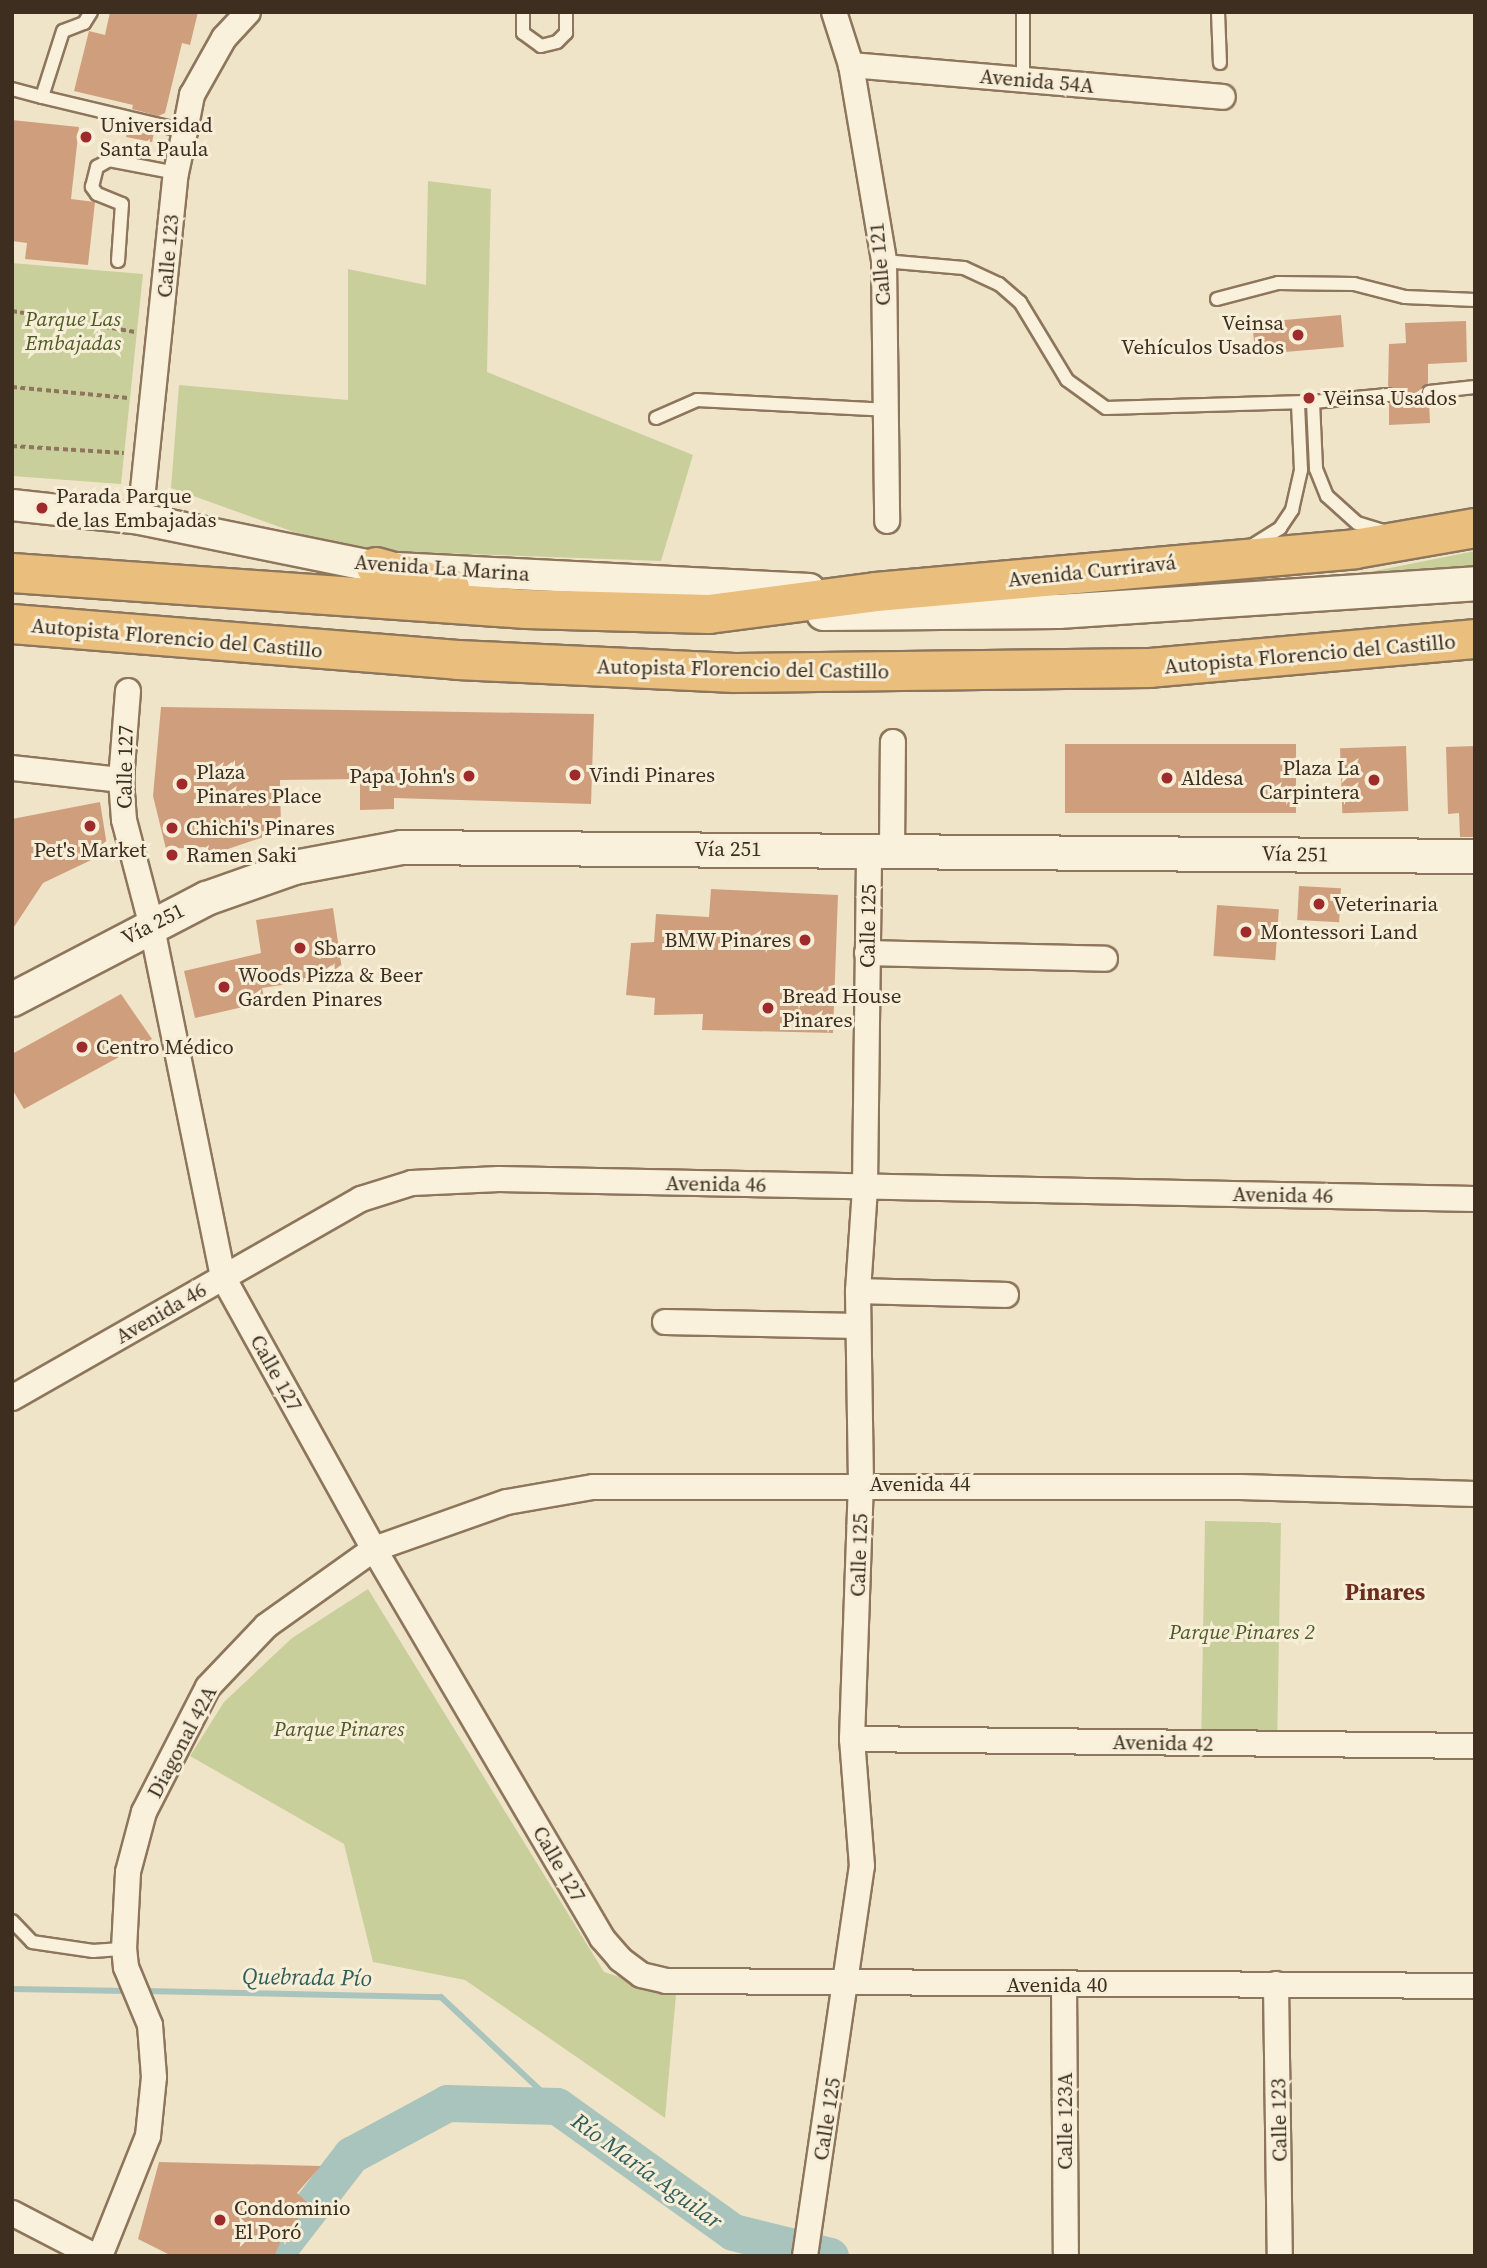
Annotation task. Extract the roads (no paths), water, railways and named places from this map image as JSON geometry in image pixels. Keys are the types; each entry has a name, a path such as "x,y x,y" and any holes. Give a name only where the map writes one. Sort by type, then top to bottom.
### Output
{"highway":[{"name":"Avenida Curriravá","path":"709,614 876,592 1188,561 1354,549 1464,531"},
{"path":"376,567 526,609"},
{"path":"12,573 526,609 709,614"},
{"name":"Autopista Florencio del Castillo","path":"12,624 444,659 735,673 1150,668 1475,639"}],"main road":[{"path":"709,614 1058,611 1475,583"},
{"name":"Vía 251","path":"12,999 151,923 294,867 401,846 1475,856"}],"street":[{"name":"Calle 123","path":"140,519 176,173 192,95 224,38 247,12"},
{"name":"Calle 121","path":"834,12 850,65 884,261 887,521"},
{"name":"Avenida 54A","path":"850,65 1223,97"},
{"name":"Avenida La Marina","path":"12,505 140,519 376,567 876,592"},
{"name":"Calle 127","path":"128,691 121,779 124,820 151,923 223,1277 374,1549 602,1938 641,1975"},
{"name":"Calle 125","path":"805,2256 849,1982 862,1866 852,1739 861,1484 858,1291 865,1187 867,953 892,742"},
{"path":"12,768 121,779"},
{"path":"867,953 1105,959"},
{"name":"Avenida 46","path":"12,1398 361,1199 412,1183 499,1179 1475,1199"},
{"path":"858,1291 1006,1294"},
{"path":"665,1322 858,1326"},
{"name":"Avenida 44","path":"374,1549 507,1502 593,1486 861,1484 1475,1494"},
{"name":"Diagonal 42A","path":"125,1958 128,1872 144,1812 208,1687 266,1626 374,1549"},
{"name":"Avenida 42","path":"852,1739 1475,1746"},
{"path":"12,2213 97,2256 148,2136 154,2077 150,2025 125,1958"},
{"name":"Avenida 40","path":"641,1975 678,1982 1475,1986"},
{"name":"Calle 123","path":"1276,1984 1280,2256"},
{"name":"Calle 123A","path":"1064,1985 1066,2256"}],"lane":[{"path":"42,97 63,31 84,23 91,12"},
{"path":"523,12 523,33 541,46 557,42 566,33 566,12"},
{"path":"1023,12 1023,79"},
{"path":"1218,12 1220,63"},
{"path":"12,89 185,131"},
{"path":"118,261 122,204 97,194 92,187 97,167 109,160 176,173"},
{"path":"884,261 964,268 999,284 1020,302 1067,380 1106,408 1298,403 1388,395"},
{"path":"1217,299 1278,283 1354,284 1405,297 1475,300"},
{"path":"1429,392 1475,387"},
{"path":"656,418 696,400 885,410"},
{"path":"1313,402 1316,469 1339,511 1357,523 1390,533 1464,531"},
{"path":"1188,561 1259,543 1280,528 1292,510 1301,470 1298,403"},
{"path":"12,1921 32,1942 125,1958"}],"waterway":[{"name":"Quebrada Pío","path":"12,1989 129,1991"},
{"name":"Quebrada Pío","path":"144,1991 441,1997 557,2106"},
{"name":"Río María Aguilar","path":"273,2256 351,2155 447,2103 557,2106 733,2232 830,2256"}],"place":[{"name":"Universidad Santa Paula","path":"86,137"},
{"name":"Veinsa Vehículos Usados","path":"1298,335"},
{"name":"Veinsa Usados","path":"1309,398"},
{"name":"Parada Parque de las Embajadas","path":"42,508"},
{"name":"Vindi Pinares","path":"575,775"},
{"name":"Papa John's","path":"469,776"},
{"name":"Aldesa","path":"1167,778"},
{"name":"Plaza La Carpintera","path":"1374,780"},
{"name":"Plaza Pinares Place","path":"182,784"},
{"name":"Pet's Market","path":"90,826"},
{"name":"Chichi's Pinares","path":"172,828"},
{"name":"Ramen Saki","path":"172,855"},
{"name":"Veterinaria","path":"1319,904"},
{"name":"Montessori Land","path":"1246,932"},
{"name":"BMW Pinares","path":"805,940"},
{"name":"Sbarro","path":"300,948"},
{"name":"Woods Pizza & Beer Garden Pinares","path":"224,987"},
{"name":"Bread House Pinares","path":"768,1008"},
{"name":"Centro Médico","path":"82,1047"},
{"name":"Condominio El Poró","path":"220,2220"}],"district":[{"name":"Pinares","path":"1385,1592"}],"park label":[{"name":"Parque Las Embajadas","path":"73,331"},
{"name":"Parque Pinares 2","path":"1242,1632"},
{"name":"Parque Pinares","path":"339,1729"}]}
